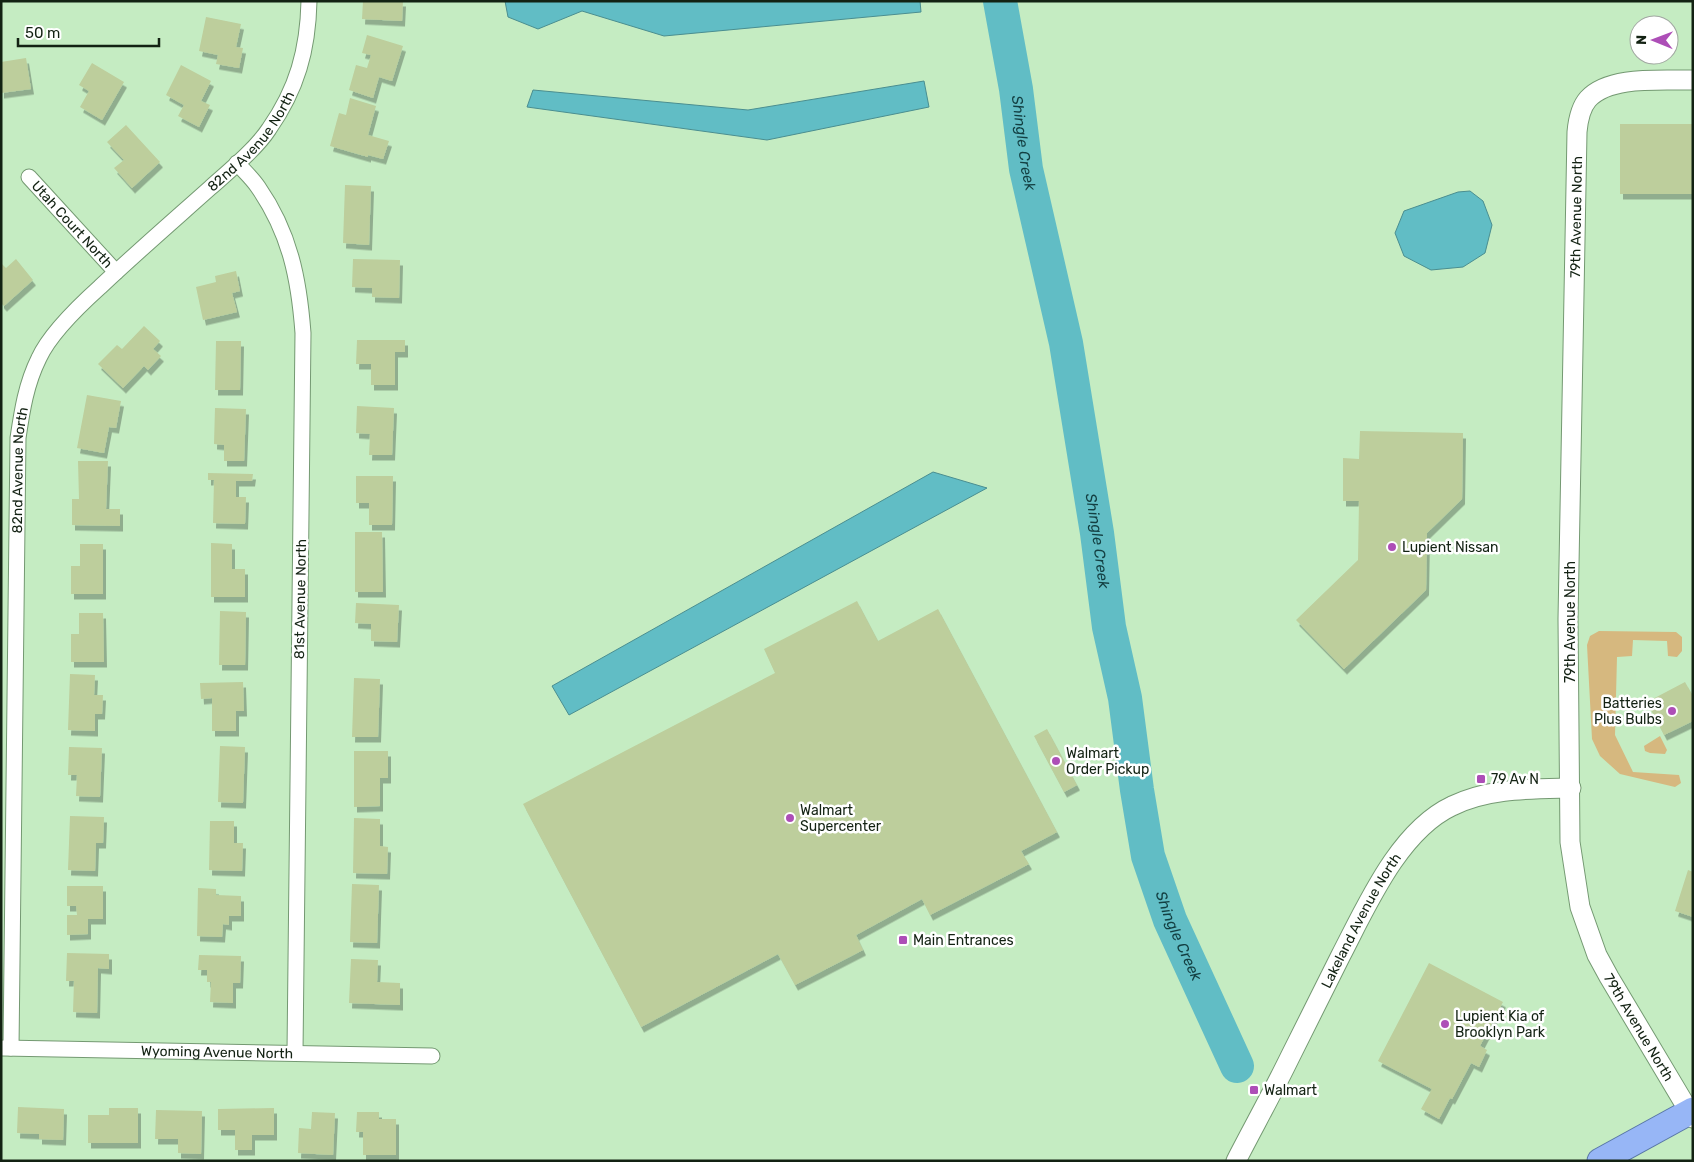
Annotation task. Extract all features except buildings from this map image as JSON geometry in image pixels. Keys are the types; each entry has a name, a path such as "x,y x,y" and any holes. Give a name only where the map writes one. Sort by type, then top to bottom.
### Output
{"highway":[{"path":"1600,1161 1692,1113"}],"street":[{"name":"82nd Avenue North","path":"6,1048 18,438 24,400 39,357 82,303 238,163 268,131 288,98 301,65 308,30 309,1"},
{"name":"79th Avenue North","path":"1692,1113 1620,999 1597,955 1580,907 1570,842 1568,619 1577,132 1580,115 1588,99 1600,90 1617,83 1693,80"},
{"name":"81st Avenue North","path":"238,163 258,186 283,233 293,259 301,296 303,333 295,1052"},
{"name":"Utah Court North","path":"29,177 116,272"},
{"name":"Lakeland Avenue North","path":"1236,1161 1366,906 1401,849 1427,822 1458,804 1506,791 1571,788"},
{"name":"Wyoming Avenue North","path":"6,1048 432,1056"}],"shaded area":[{"path":"1599,631 1676,632 1682,637 1682,651 1677,657 1668,656 1667,641 1633,640 1632,656 1617,657 1615,735 1633,772 1679,775 1681,783 1675,787 1620,774 1600,756 1592,739 1587,645 1590,636"},
{"path":"1660,736 1667,750 1665,754 1645,751 1644,746"}],"water":[{"path":"505,1 920,1 921,12 664,36 582,11 538,29 508,17"},
{"path":"924,81 929,107 767,140 527,107 533,90 748,110"},
{"path":"1470,191 1483,201 1492,225 1485,253 1463,267 1431,270 1404,256 1395,233 1404,211 1458,192"},
{"path":"933,472 987,488 569,715 552,686"}],"waterway":[{"name":"Shingle Creek","path":"1000,1 1016,89 1026,169 1066,343 1097,533 1109,627 1125,698 1148,856 1170,920 1237,1066"}],"place":[{"name":"Lupient Nissan","path":"1392,547"},
{"name":"Batteries Plus Bulbs","path":"1672,711"},
{"name":"Walmart Order Pickup","path":"1056,761"},
{"name":"79 Av N","path":"1481,779"},
{"name":"Walmart Supercenter","path":"790,818"},
{"name":"Main Entrances","path":"903,940"},
{"name":"Lupient Kia of Brooklyn Park","path":"1445,1024"},
{"name":"Walmart","path":"1254,1090"}]}
